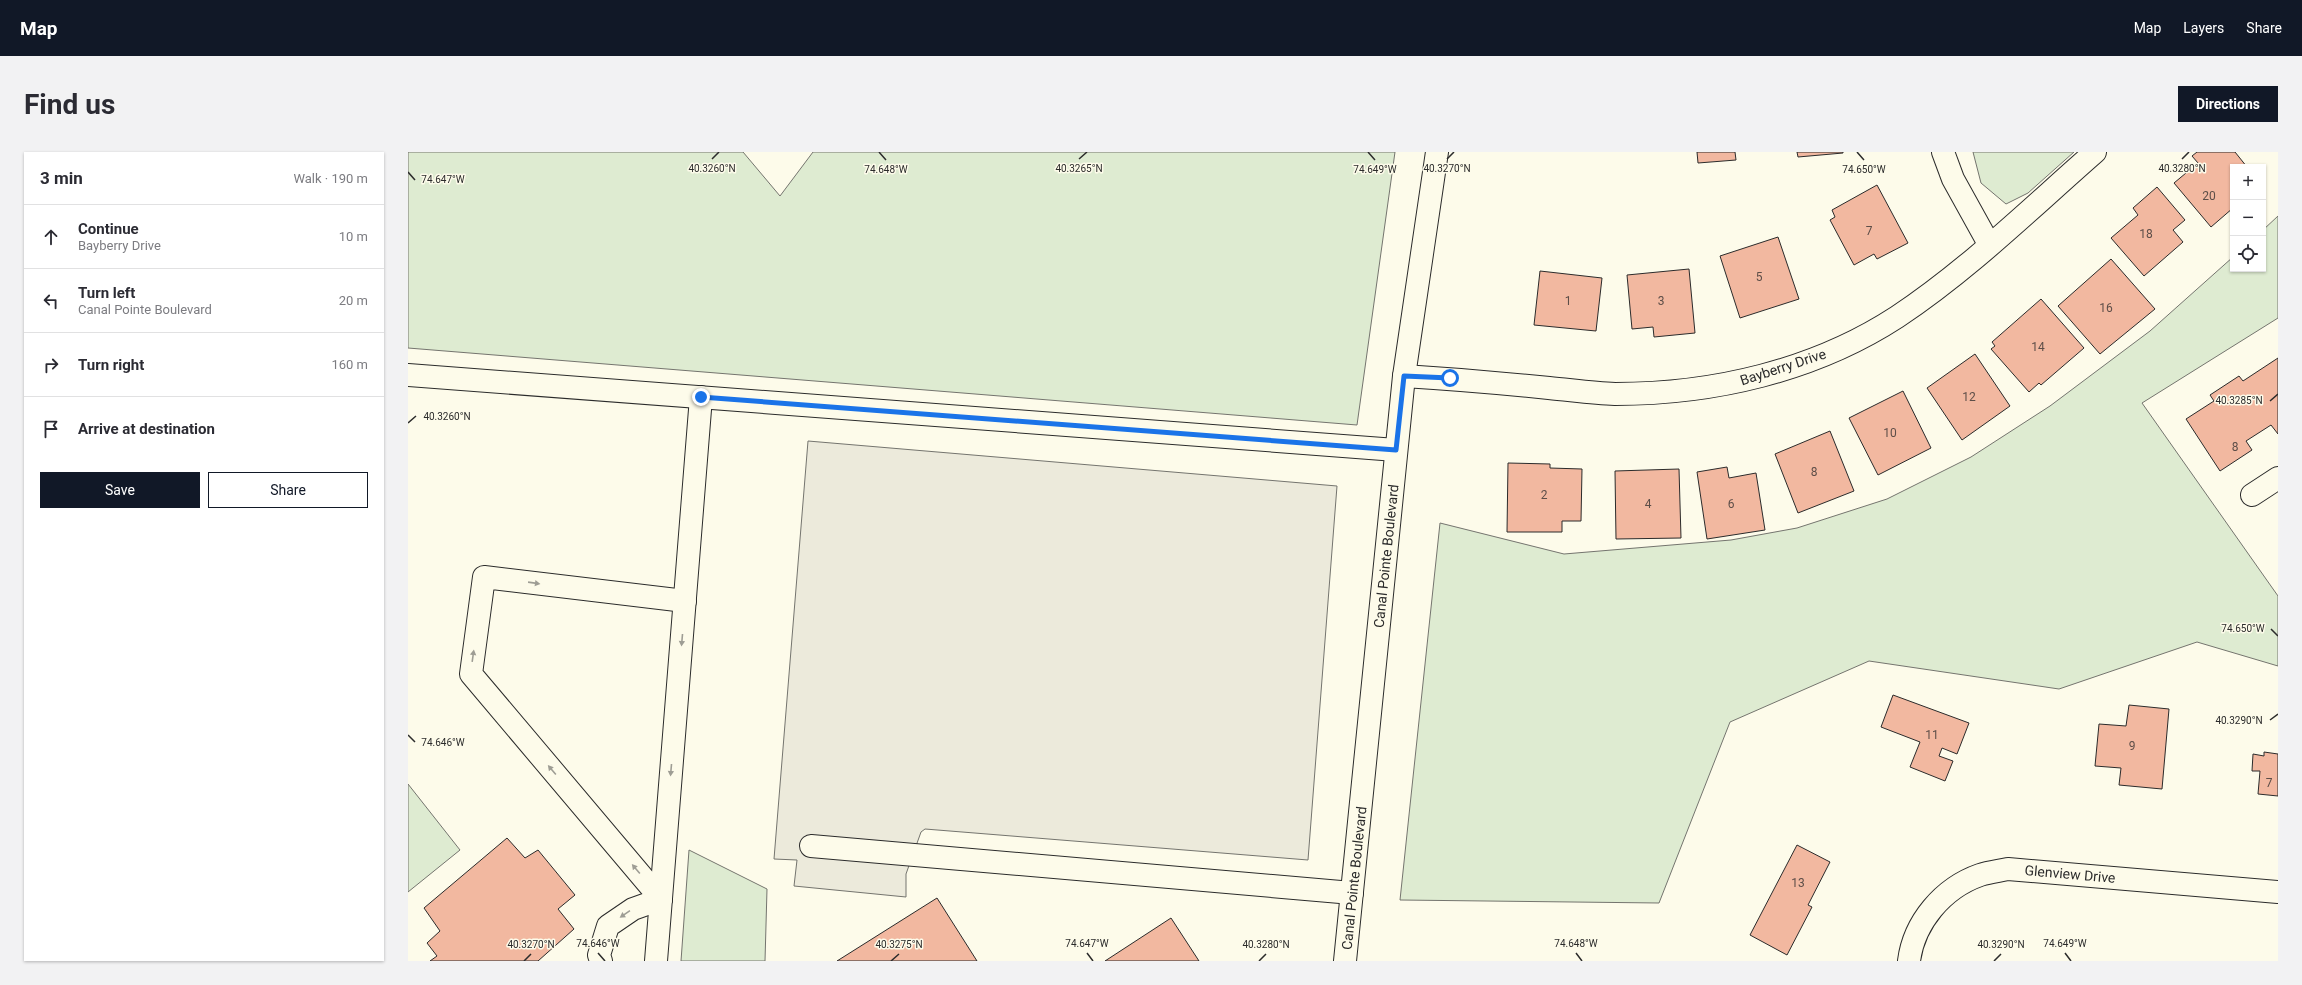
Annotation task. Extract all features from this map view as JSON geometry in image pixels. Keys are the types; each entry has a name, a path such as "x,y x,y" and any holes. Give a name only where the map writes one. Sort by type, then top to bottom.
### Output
{"street":[{"name":"Canal Pointe Boulevard","path":"1345,961 1404,376 1437,152"},
{"path":"1943,152 1953,179 1989,244"},
{"name":"Bayberry Drive","path":"1404,376 1450,378 1613,394 1674,392 1735,383 1794,366 1850,343 1902,313 1946,282 2095,152"},
{"path":"408,375 1396,450"},
{"path":"656,961 701,397"},
{"path":"2252,495 2278,478"},
{"path":"661,899 471,674 484,577 685,601"},
{"path":"811,846 1352,893"},
{"name":"Glenview Drive","path":"1909,961 1918,929 1934,906 1954,887 1988,873 2008,869 2278,892"},
{"path":"602,961 599,955 608,926 633,909 661,899"}],"green space":[{"path":"408,152 743,152 780,196 813,152 1395,152 1357,425 408,348"},
{"path":"1973,152 2074,152 2028,193 2006,204 1981,183"},
{"path":"2278,216 2278,318 2142,403 2278,596 2278,666 2197,642 2059,689 1869,661 1730,722 1659,903 1400,900 1440,523 1564,554 1731,540 1797,528 1887,499 1971,457 2050,406 2150,331 2230,260 2230,272 2266,272 2266,227"},
{"path":"408,784 460,850 408,892"},
{"path":"689,850 767,889 765,961 681,961"}],"shaded area":[{"path":"808,441 1337,486 1308,860 925,829 921,832 906,874 906,897 794,886 797,860 774,859"}],"building":[{"path":"1697,152 1735,152 1736,160 1698,163"},
{"path":"1797,152 1843,152 1843,153 1798,157"},
{"path":"2197,152 2235,152 2245,164 2230,164 2230,211 2211,227 2174,183 2198,163 2192,156"},
{"path":"1877,185 1908,243 1877,259 1874,254 1854,265 1830,220 1835,217 1832,210"},
{"path":"2157,187 2185,220 2173,230 2183,242 2144,276 2111,238 2138,215 2133,208"},
{"path":"1778,237 1799,299 1740,318 1720,256"},
{"path":"2111,259 2155,309 2100,354 2058,306"},
{"path":"1689,269 1695,333 1654,337 1653,327 1632,329 1627,275"},
{"path":"1540,271 1602,278 1596,331 1534,325"},
{"path":"2041,299 2084,348 2041,385 2039,383 2029,392 1991,349 1995,346 1992,342"},
{"path":"1975,354 2010,406 1962,440 1927,388"},
{"path":"2278,358 2278,434 2271,425 2246,441 2252,450 2220,471 2186,419 2214,401 2210,395 2239,376 2243,381"},
{"path":"1903,391 1931,448 1878,475 1849,418"},
{"path":"1830,431 1854,491 1798,513 1775,454"},
{"path":"1508,463 1550,464 1550,468 1582,469 1581,521 1562,521 1562,532 1507,532"},
{"path":"1727,467 1729,478 1756,473 1765,530 1707,539 1697,472"},
{"path":"1679,469 1681,538 1616,539 1615,471"},
{"path":"1893,695 1969,723 1957,754 1942,748 1939,756 1953,761 1945,781 1910,767 1920,742 1881,727"},
{"path":"2129,705 2169,709 2162,789 2119,785 2121,768 2095,766 2099,724 2126,726"},
{"path":"2264,752 2278,754 2278,796 2258,794 2260,771 2252,771 2253,754 2264,756"},
{"path":"507,838 525,858 538,850 575,895 558,909 574,929 538,961 430,961 437,956 427,943 440,931 424,908"},
{"path":"1797,845 1830,862 1808,905 1812,907 1787,955 1750,935"},
{"path":"937,898 977,961 837,961"},
{"path":"1171,918 1199,961 1105,961"}],"route":[{"path":"701,397 1396,450 1404,376 1450,378"}]}
